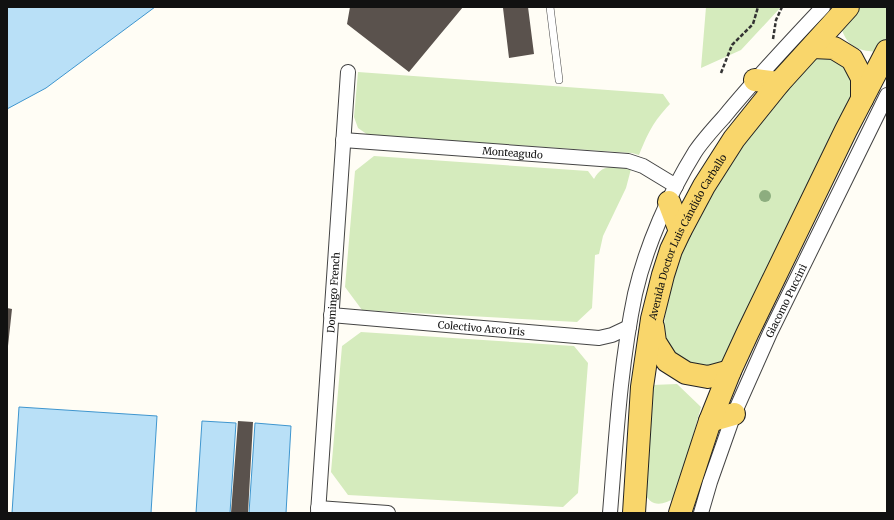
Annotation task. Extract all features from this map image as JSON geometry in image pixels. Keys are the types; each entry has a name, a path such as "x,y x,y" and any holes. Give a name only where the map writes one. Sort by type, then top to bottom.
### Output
{"main road":[{"name":"Avenida Doctor Luis Cándido Carballo","path":"634,513 642,387 652,319 663,274 680,231 704,186 734,139 779,83 848,7"},
{"path":"812,47 834,48 852,59 862,78 862,99"},
{"path":"680,513 710,421 730,371 862,99 887,51"},
{"path":"755,80 779,83"},
{"path":"672,194 680,231"},
{"path":"652,319 655,342 663,355 667,361 686,374 708,377 730,371"},
{"path":"710,421 734,414"}],"street":[{"path":"610,513 623,364 629,327 636,293 646,257 672,194 696,151 755,80 823,7"},
{"name":"Domingo French","path":"318,511 348,72"},
{"name":"Giacomo Puccini","path":"701,513 710,482 734,414 770,333 887,95"},
{"name":"Monteagudo","path":"343,140 628,161 643,166 672,194"},
{"name":"Colectivo Arco Iris","path":"331,315 599,338 612,335 629,327"},
{"path":"318,511 388,513"}],"lane":[{"path":"550,7 559,80"}],"path":[{"path":"721,73 732,45 753,24 758,7"}],"green space":[{"path":"706,7 781,7 741,50 701,68"},
{"path":"860,7 887,7 887,37 879,52 866,51 855,47 847,40 841,27"},
{"path":"820,55 831,56 848,67 854,91 726,360 719,367 701,370 672,352 666,339 664,323 673,268 703,199 787,84"},
{"path":"358,72 663,94 670,104 659,116 645,140 639,155 632,153 368,135 358,128 354,117"},
{"path":"374,156 588,171 594,179 601,170 605,168 614,167 631,169 626,188 603,236 599,254 595,255 592,308 577,322 362,310 345,287 355,171"},
{"path":"361,332 574,346 588,363 578,493 563,507 348,495 331,472 342,346"},
{"path":"677,384 701,407 676,497 666,503 656,504 649,500 643,490 652,385"}],"water":[{"path":"7,7 155,7 46,88 7,109"},
{"path":"19,407 157,416 151,513 12,513"},
{"path":"202,421 236,423 230,513 196,513"},
{"path":"255,423 291,426 286,513 249,513"}],"building":[{"path":"350,7 463,7 409,72 347,24"},
{"path":"528,7 534,54 509,58 503,8"},
{"path":"7,308 12,309 8,346 7,346"},
{"path":"238,421 253,422 248,513 231,513"}]}
